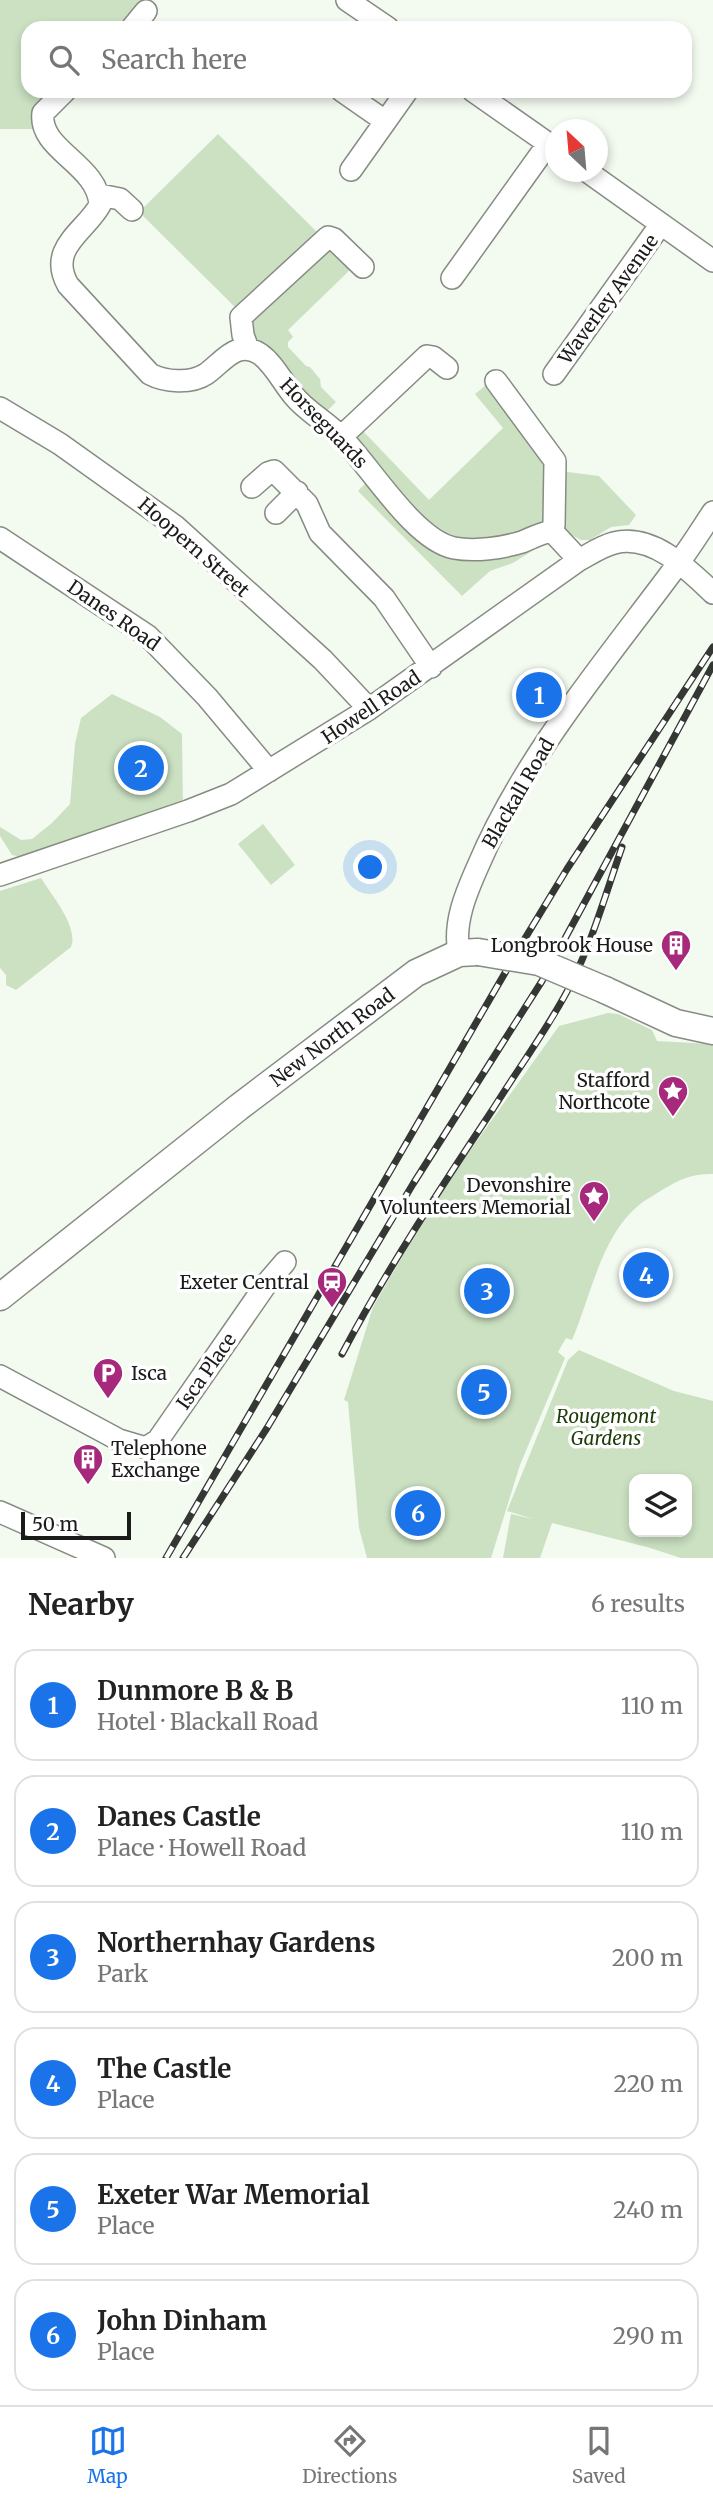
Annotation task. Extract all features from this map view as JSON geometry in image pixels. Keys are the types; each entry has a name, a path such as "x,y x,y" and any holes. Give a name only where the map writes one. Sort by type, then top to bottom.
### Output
{"main road":[{"path":"469,953 539,962 676,1023 713,1031"},
{"name":"New North Road","path":"0,1297 239,1107 390,992 416,973 469,953"}],"street":[{"path":"347,0 378,21"},
{"path":"138,21 146,11"},
{"path":"58,98 43,113 44,129 95,184 100,195 97,211 71,239 63,259 63,277 75,294 144,368 156,377 168,380 197,378 205,375 231,352 248,349 241,317 328,237 334,239 363,267"},
{"path":"352,98 385,121"},
{"path":"351,170 402,98"},
{"path":"482,98 545,142"},
{"path":"452,278 545,156"},
{"path":"602,182 713,261"},
{"path":"100,195 120,199 132,210"},
{"name":"Waverley Avenue","path":"554,374 661,224"},
{"name":"Horseguards","path":"248,349 260,354 295,398 341,437 415,524 439,542 453,548 477,550 519,543 552,531"},
{"path":"341,437 427,356 433,357 447,368"},
{"path":"496,381 555,461 552,531 579,560"},
{"name":"Hoopern Street","path":"0,408 60,444 175,526 323,660 369,709"},
{"path":"252,487 274,471 297,492 312,512 320,533 384,598 431,667"},
{"path":"276,513 297,492"},
{"name":"Blackall Road","path":"469,953 458,933 463,899 504,810 539,754 679,563 713,512"},
{"name":"Danes Road","path":"0,538 148,636 190,679 269,771"},
{"name":"Howell Road","path":"1,872 188,811 231,793 369,709 579,560 611,543 630,542 666,553 708,589"},
{"name":"Isca Place","path":"0,1376 118,1440 142,1448 150,1447 158,1440 267,1283 285,1262"},
{"path":"0,1512 104,1558"}],"green space":[{"path":"0,0 150,0 131,21 21,21 21,98 55,98 40,129 0,129"},
{"path":"218,134 319,234 240,312 139,212"},
{"path":"334,249 352,268 288,330 293,337 288,342 288,347 310,367 320,379 321,387 336,402 323,415 261,348 249,325 252,313 323,250"},
{"path":"491,381 560,471 599,476 636,515 629,525 611,527 590,540 581,540 568,533 551,539 513,563 490,571 462,596 358,491 375,473 355,438 363,431 429,500 503,428 475,394"},
{"path":"112,694 160,717 182,734 183,807 33,854 21,857 12,855 0,836 0,827 21,840 32,839 70,804 75,744 81,718"},
{"path":"263,824 295,865 271,885 238,844"},
{"path":"41,878 68,921 71,947 16,990 6,985 6,975 0,968 0,891"},
{"path":"608,1013 618,1014 652,1030 657,1041 713,1044 713,1174 686,1178 662,1190 639,1205 615,1233 598,1268 572,1340 566,1338 558,1352 565,1358 520,1465 491,1558 367,1558 359,1528 348,1402 344,1400 373,1307 436,1198 559,1026"},
{"name":"Rougemont Gardens","path":"579,1350 674,1391 713,1401 713,1558 681,1558 552,1523 540,1558 503,1558 511,1514 533,1519 507,1511 568,1360"}],"railway":[{"path":"166,1558 524,940 567,869 713,647"},
{"path":"183,1558 267,1428 413,1184 542,981 713,665"},
{"path":"342,1354 414,1230 544,1030 572,982 599,916 622,847"}],"place":[{"name":"Dunmore B & B","path":"539,695"},
{"name":"Danes Castle","path":"141,768"},
{"name":"Longbrook House","path":"676,972"},
{"name":"Stafford Northcote","path":"673,1118"},
{"name":"Devonshire Volunteers Memorial","path":"594,1223"},
{"name":"The Castle","path":"646,1275"},
{"name":"Northernhay Gardens","path":"487,1291"},
{"name":"Exeter Central","path":"332,1309"},
{"name":"Exeter War Memorial","path":"484,1392"},
{"name":"Isca","path":"108,1400"},
{"name":"Telephone Exchange","path":"88,1486"},
{"name":"John Dinham","path":"418,1513"}]}
